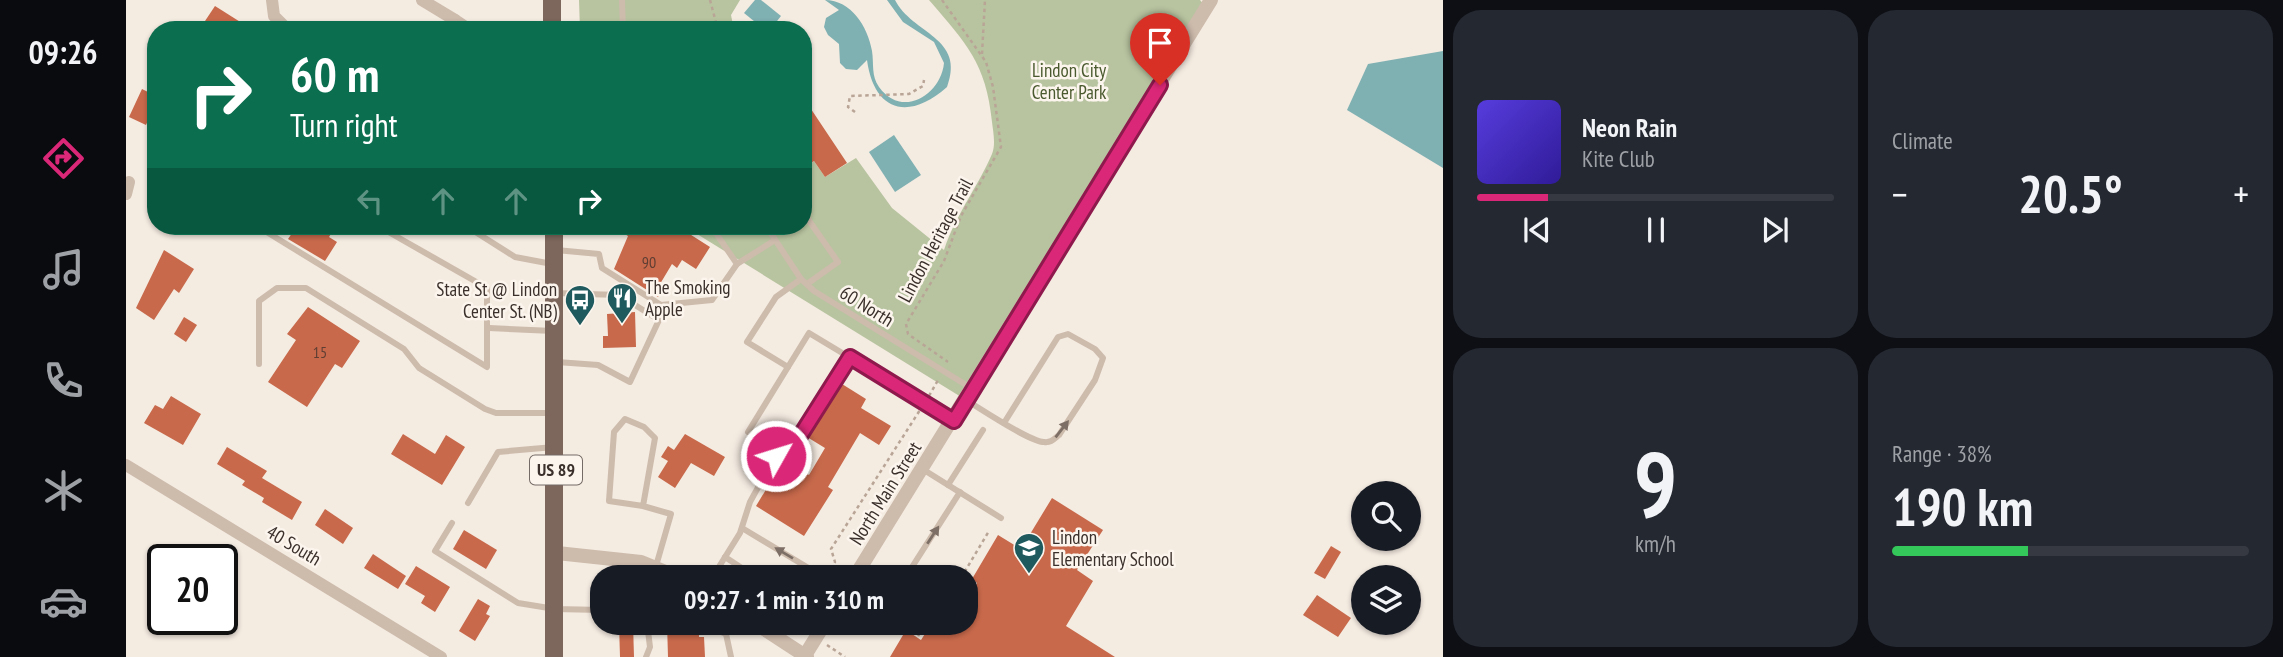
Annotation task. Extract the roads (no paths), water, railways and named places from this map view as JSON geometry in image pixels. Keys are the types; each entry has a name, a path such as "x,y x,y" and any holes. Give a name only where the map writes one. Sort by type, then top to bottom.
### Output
{"main road":[{"path":"551,0 552,21"},
{"name":"US 89","path":"554,235 554,657"}],"street":[{"path":"272,0 274,16 279,21"},
{"path":"422,0 455,20"},
{"name":"North Main Street","path":"862,565 954,421 1205,3"},
{"name":"40 South","path":"126,465 441,657"},
{"path":"556,553 652,565"},
{"path":"773,635 805,657 818,635"}],"lane":[{"path":"622,0 622,21"},
{"path":"788,367 747,342 776,297 838,262 812,225"},
{"path":"272,235 486,367 489,328 487,288 394,235"},
{"path":"482,235 515,257 599,254 602,268 662,305 712,300 737,264 775,240"},
{"path":"717,235 737,264"},
{"name":"60 North","path":"772,235 804,282 943,371 1004,423 1042,443 1051,442 1059,435 1095,380 1103,358 1084,341 1068,334 1058,337 1004,423"},
{"path":"259,364 259,302 277,288 306,288 404,349 419,368 485,409 496,413 555,412"},
{"path":"554,293 619,295 659,320 630,382 598,365 555,362"},
{"path":"489,328 554,331"},
{"path":"748,432 810,333 954,421"},
{"path":"720,565 742,528 751,502 772,462 782,451 795,444 850,357"},
{"path":"643,506 655,438 644,427 625,419 614,432 609,500 671,514 656,565"},
{"path":"948,485 983,430"},
{"path":"468,503 498,452 555,447"},
{"path":"924,470 1001,518"},
{"path":"913,565 960,492"},
{"path":"452,523 435,551 518,603 555,609 590,610"},
{"path":"742,528 804,565"},
{"path":"725,557 737,565"},
{"path":"646,657 650,647 649,635"},
{"path":"726,635 731,657"}],"water":[{"path":"755,0 761,0 781,16 777,21 754,21 744,13"},
{"path":"825,0 843,5 857,16 870,42 875,79 888,96 898,101 919,99 936,85 944,63 934,42 903,22 887,0 895,0 913,21 943,46 949,57 951,70 947,87 933,98 907,107 895,106 885,100 877,91 867,60 857,70 846,69 840,63 839,44 828,35 824,27 826,18 839,10"},
{"path":"1443,51 1443,168 1347,110 1368,64"},
{"path":"894,135 921,175 895,192 869,152"}],"place":[{"name":"The Smoking Apple","path":"622,325"},
{"name":"State St @ Lindon Center St. (NB)","path":"580,327"},
{"name":"Lindon Elementary School","path":"1029,575"}],"park label":[{"name":"Lindon City Center Park","path":"1069,81"}]}
